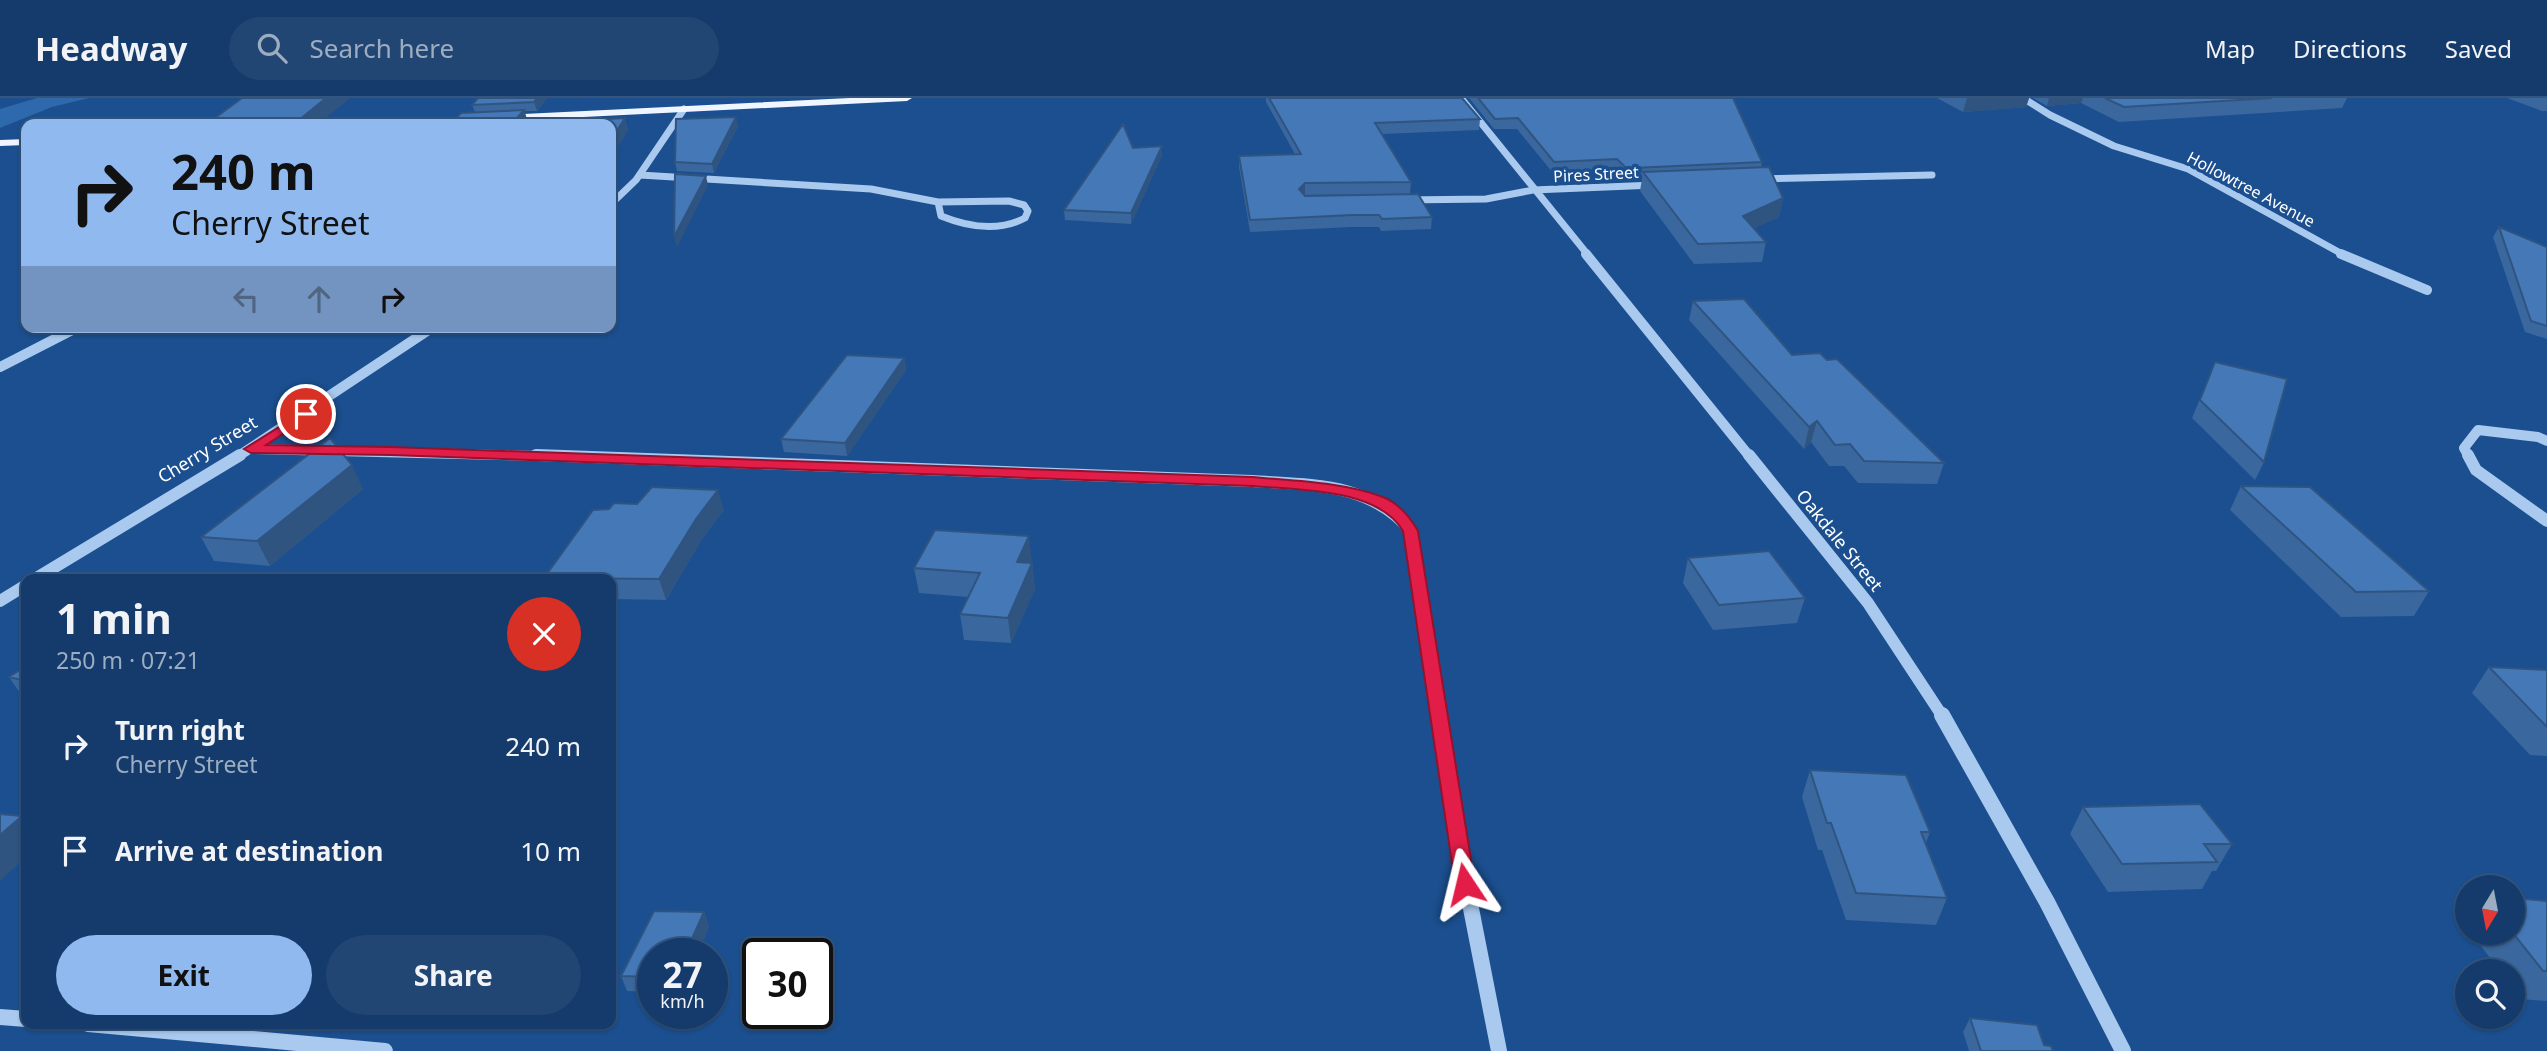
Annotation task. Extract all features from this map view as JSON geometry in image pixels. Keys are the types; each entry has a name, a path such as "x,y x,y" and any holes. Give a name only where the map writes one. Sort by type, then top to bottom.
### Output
{"main road":[{"path":"486,119 907,98"},
{"path":"0,143 21,142"}],"street":[{"name":"Oakdale Street","path":"1461,98 1822,545 1907,657 1985,789 2077,959 2123,1051"},
{"name":"Hollowtree Avenue","path":"2023,98 2114,146 2188,169 2356,262 2427,290"},
{"path":"616,199 640,176 684,109"},
{"path":"1744,179 1932,175"},
{"path":"640,176 871,189 938,202 1009,201 1024,205 1027,214 1022,221 1004,225 965,224 941,216 938,202"},
{"name":"Pires Street","path":"1396,201 1518,196 1533,190 1666,184"},
{"path":"0,367 66,333"},
{"name":"Cherry Street","path":"43,574 251,449 424,333"},
{"path":"2547,441 2538,437 2477,429 2464,448 2476,470 2547,521"},
{"path":"251,449 398,451 1252,481 1330,489 1380,501 1404,519 1411,531 1454,822 1499,1051"},
{"path":"0,601 21,588"},
{"path":"0,1017 21,1019"},
{"path":"141,1029 385,1051"}],"shaded area":[{"path":"37,98 89,98 52,107 0,128 0,109"}],"building":[{"path":"242,98 326,98 300,119 214,119"},
{"path":"478,98 537,98 534,102 472,105"},
{"path":"1269,98 1462,98 1480,119 1375,123 1411,182 1305,183 1299,189 1305,196 1418,194 1432,217 1382,219 1379,215 1352,215 1250,220 1239,156 1301,154"},
{"path":"1478,98 1733,98 1762,162 1633,168 1625,167 1617,159 1554,162 1518,118 1495,119"},
{"path":"2105,98 2272,98 2124,107"},
{"path":"524,110 516,119 456,119 461,113"},
{"path":"736,117 712,164 675,162 676,119"},
{"path":"625,118 616,132 616,119 606,119"},
{"path":"1123,124 1133,148 1162,146 1131,213 1064,210"},
{"path":"1769,167 1783,198 1743,216 1766,242 1698,244 1643,172"},
{"path":"675,174 706,176 674,237"},
{"path":"2499,227 2547,247 2547,326 2531,321"},
{"path":"1744,299 1792,355 1820,353 1827,360 1837,359 1944,463 1864,461 1850,444 1835,445 1817,421 1809,427 1693,301"},
{"path":"847,355 904,358 845,443 781,439"},
{"path":"2215,362 2287,379 2264,462 2200,400"},
{"path":"330,438 352,465 257,541 201,537"},
{"path":"2241,486 2310,487 2429,591 2356,592"},
{"path":"652,487 718,490 696,519 659,579 616,579 616,574 547,574 593,510 609,509 614,503 637,504"},
{"path":"935,530 1029,536 1017,562 1032,563 1008,618 960,614 980,573 914,568"},
{"path":"1769,551 1805,598 1719,605 1688,558"},
{"path":"2489,667 2547,670 2547,727"},
{"path":"21,669 21,680 9,677"},
{"path":"1810,770 1906,775 1930,832 1921,832 1947,898 1856,893 1831,823 1827,823"},
{"path":"2200,804 2232,844 2204,844 2217,862 2122,864 2083,807"},
{"path":"0,814 21,816 21,817 0,835"},
{"path":"2525,899 2547,901 2547,971 2543,971 2522,945 2525,945"},
{"path":"654,911 704,912 692,938 640,938"},
{"path":"637,944 637,976 621,976"},
{"path":"1970,1018 2037,1025 2044,1045 2051,1046 2053,1051 1981,1051"}],"route":[{"path":"306,414 251,449 391,451 1252,481 1330,489 1380,501 1404,519 1411,531 1465,884"}]}
